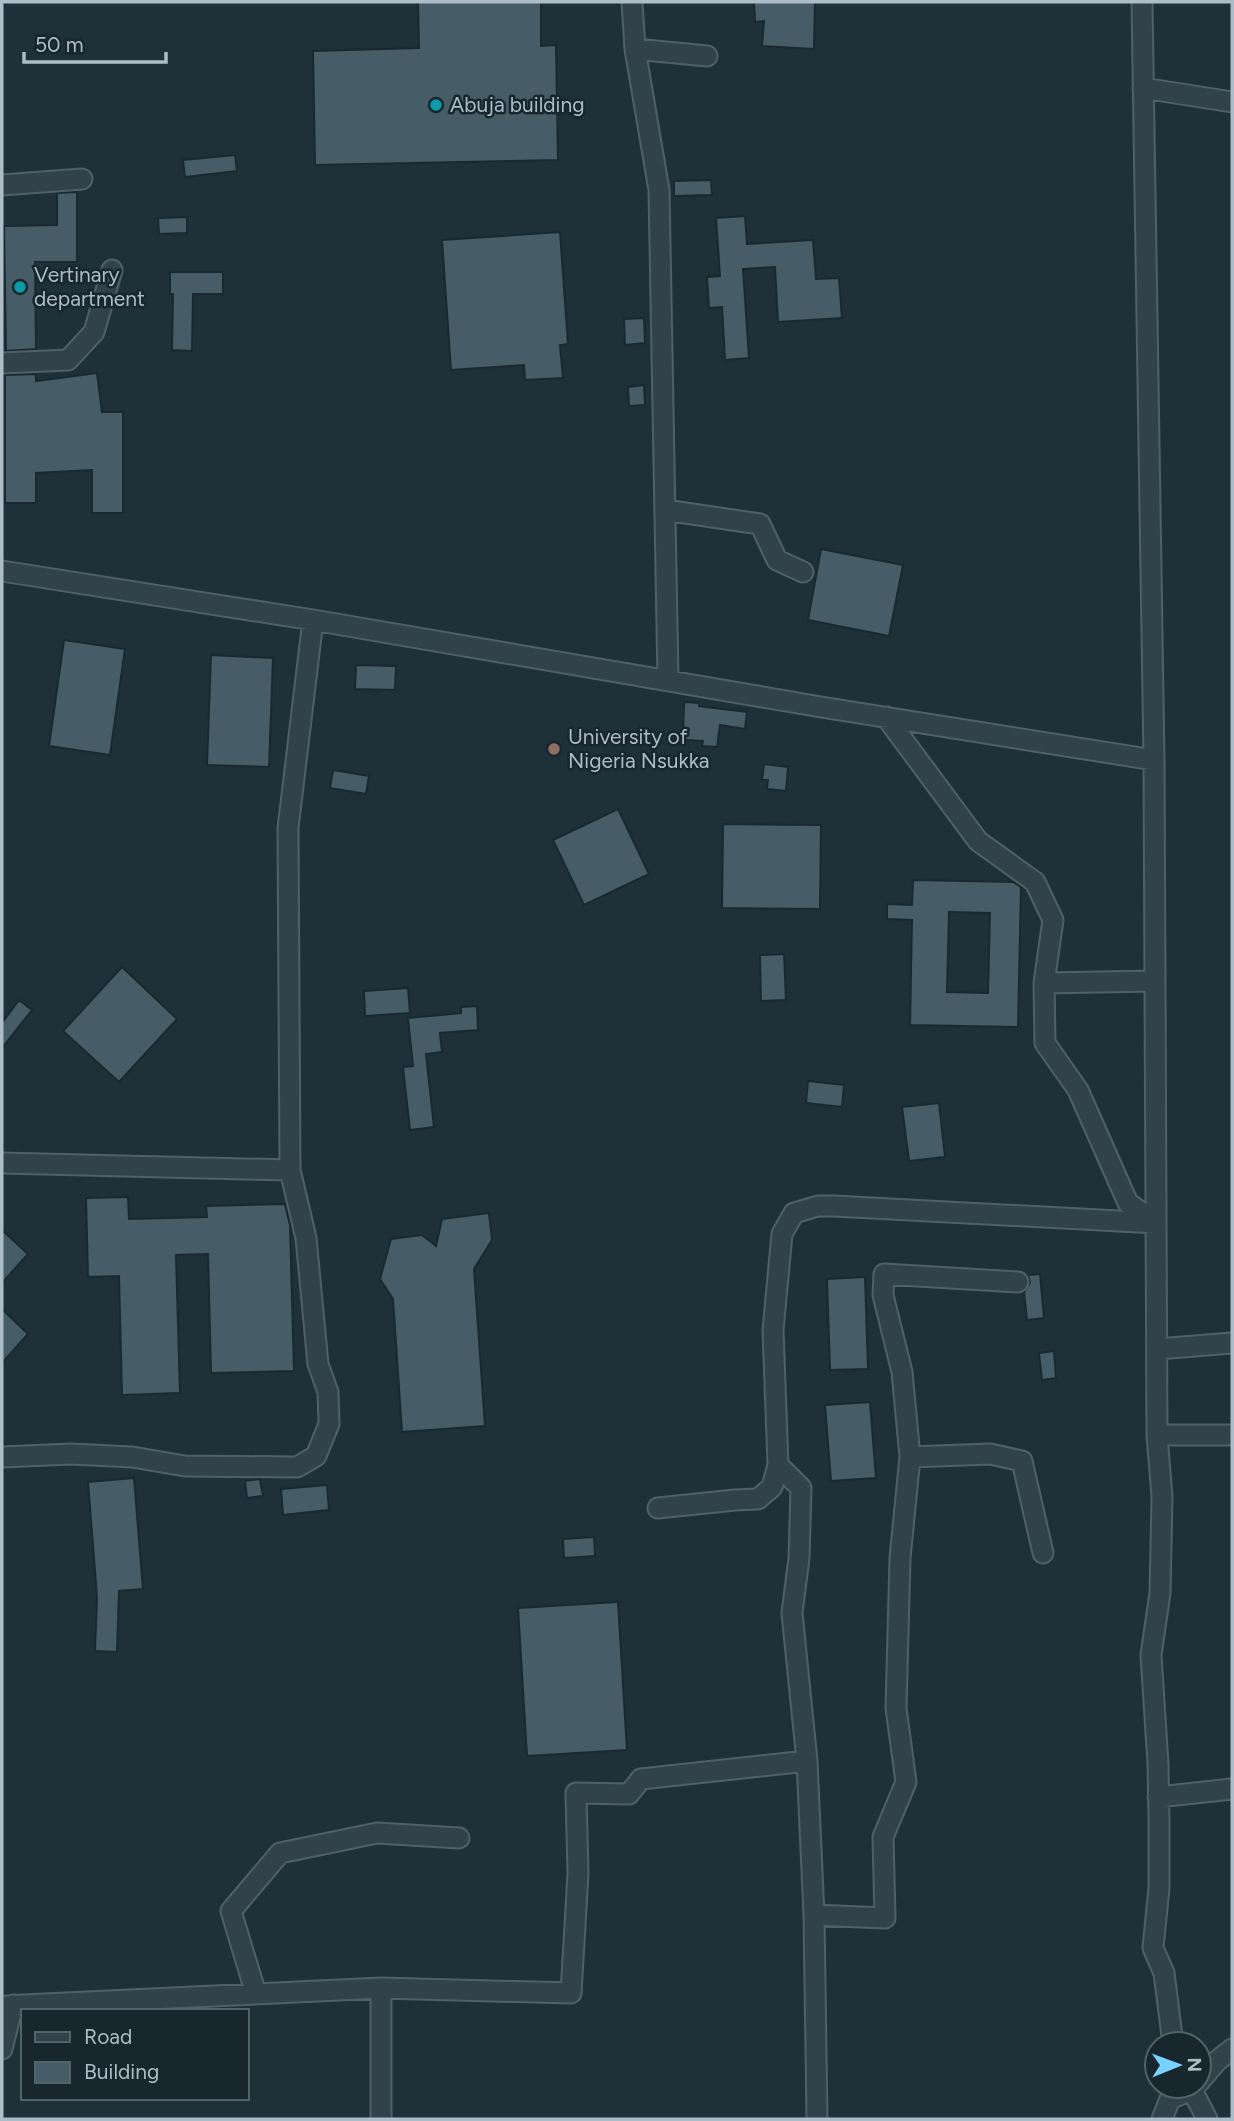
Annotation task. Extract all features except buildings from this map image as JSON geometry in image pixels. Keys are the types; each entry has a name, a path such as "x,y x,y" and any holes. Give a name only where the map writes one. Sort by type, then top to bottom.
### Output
{"street":[{"path":"632,2 635,49 659,190 668,680"},
{"path":"1142,2 1154,760 1157,1435 1163,1497 1160,1593 1151,1654 1158,1797 1159,1888 1153,1948 1164,1973 1171,2030"},
{"path":"635,49 707,56"},
{"path":"1143,88 1232,102"},
{"path":"2,185 82,178"},
{"path":"2,363 68,360 94,332 112,270"},
{"path":"665,510 760,524 778,559 803,572"},
{"path":"2,571 1154,760"},
{"path":"2,1457 71,1454 132,1457 185,1466 297,1467 316,1456 329,1424 328,1392 318,1364 306,1238 290,1170 288,828 313,620"},
{"path":"886,717 978,842 1035,883 1053,920 1044,983 1045,1044 1078,1090 1128,1203 1156,1223"},
{"path":"1044,983 1155,981"},
{"path":"2,1163 290,1170"},
{"path":"658,1508 758,1499 772,1487 778,1465 773,1330 782,1234 794,1213 818,1206 834,1206 1156,1223"},
{"path":"814,1916 886,1918 883,1837 906,1782 897,1708 900,1558 910,1457 902,1372 883,1295 884,1275 1018,1282"},
{"path":"1157,1349 1232,1343"},
{"path":"1157,1435 1232,1435"},
{"path":"910,1457 990,1454 1021,1461 1043,1553"},
{"path":"778,1465 801,1488 799,1558 792,1613 807,1761 814,1916 817,2119"},
{"path":"2,2049 8,2005 381,1989 571,1993 578,1874 576,1793 629,1794 641,1779 807,1761"},
{"path":"1158,1797 1232,1789"},
{"path":"256,1994 231,1911 281,1853 377,1833 459,1838"},
{"path":"381,1989 381,2119"},
{"path":"1213,2065 1232,2049"},
{"path":"1162,2119 1170,2100"},
{"path":"1200,2100 1207,2119"}],"place":[{"name":"Abuja building","path":"436,105"},
{"name":"Vertinary department","path":"20,287"},
{"name":"University of Nigeria Nsukka","path":"554,749"}]}
